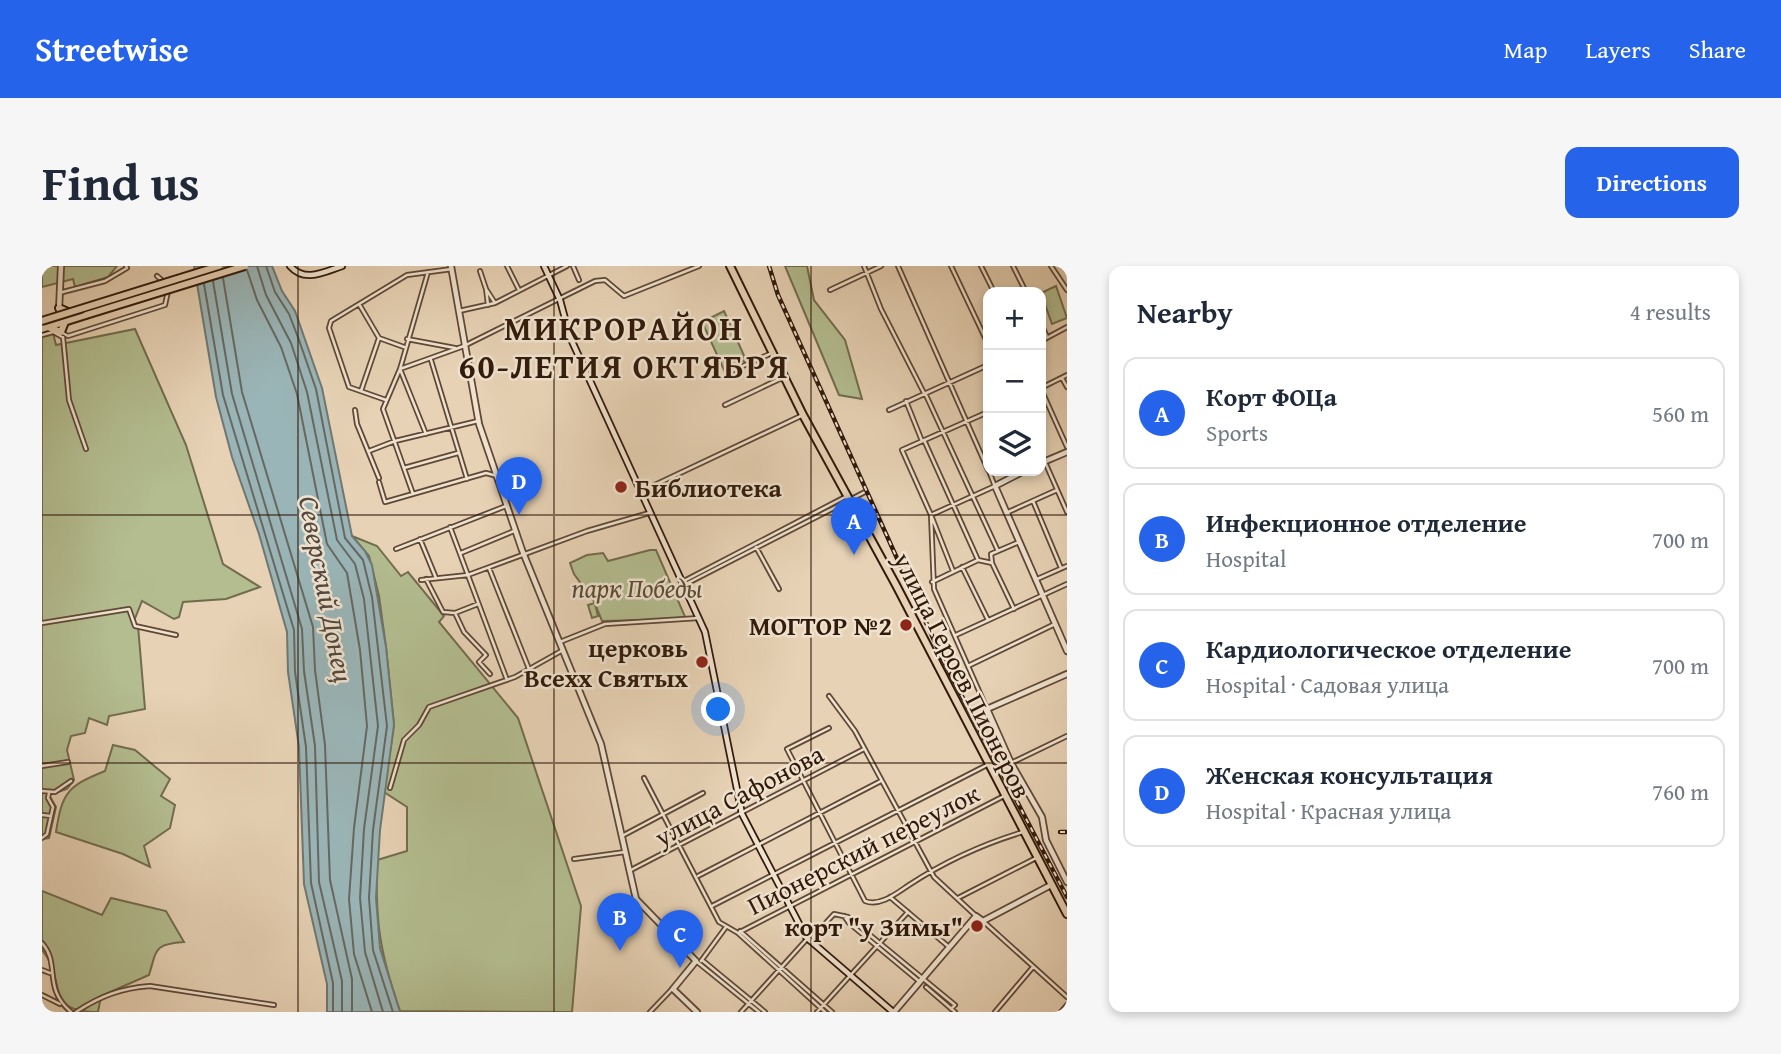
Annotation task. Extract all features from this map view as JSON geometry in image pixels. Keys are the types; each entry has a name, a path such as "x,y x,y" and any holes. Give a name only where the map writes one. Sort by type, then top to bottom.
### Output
{"main road":[{"path":"43,328 55,317 68,312 219,266"},
{"path":"43,328 245,266"},
{"name":"улица Героев Пионеров","path":"730,266 803,415 1067,914"},
{"path":"59,308 68,312"},
{"path":"62,335 66,321"},
{"path":"43,328 57,328 62,335"}],"street":[{"path":"55,317 59,308 61,266"},
{"path":"59,293 105,282 127,268 126,266"},
{"path":"290,266 296,273 308,276 342,266"},
{"path":"507,266 520,290"},
{"path":"544,266 560,300 568,332 699,618 709,645 736,797 773,876 808,940 893,1012 976,916"},
{"path":"459,311 495,303 568,266"},
{"path":"573,266 579,280"},
{"path":"400,369 461,347 601,279 624,296 699,266"},
{"path":"864,266 881,309 944,431 998,551"},
{"path":"830,290 881,266"},
{"path":"898,266 983,458"},
{"path":"951,266 983,333"},
{"path":"981,266 992,287"},
{"path":"1013,266 1024,287"},
{"path":"1051,266 1067,290"},
{"path":"386,400 350,388 329,328 335,317 407,275 452,267 461,347 478,421 514,531 601,744 638,904 699,961 765,1012"},
{"path":"480,271 488,305"},
{"path":"413,494 383,409 400,369 404,347 428,272"},
{"path":"86,449 69,400 62,335 68,336 168,302 166,285 157,276"},
{"path":"486,289 495,303"},
{"path":"359,304 379,338 404,347"},
{"path":"1046,334 1048,338 1067,327"},
{"path":"361,391 379,338"},
{"path":"407,339 461,347"},
{"path":"727,373 772,353"},
{"path":"431,359 467,479"},
{"path":"889,410 983,367"},
{"path":"400,369 426,434"},
{"path":"1046,386 1067,375"},
{"path":"725,405 784,377"},
{"path":"1062,378 1067,387"},
{"path":"906,401 978,560"},
{"path":"1046,401 1067,449 1046,460"},
{"path":"355,410 357,424 369,451 385,502 486,473 497,476"},
{"path":"953,571 902,450 986,413"},
{"path":"642,491 803,415"},
{"path":"369,451 395,441 478,421"},
{"path":"404,468 460,452"},
{"path":"1046,468 1067,512"},
{"path":"991,476 1067,651"},
{"path":"931,515 1012,476"},
{"path":"1006,513 1057,490"},
{"path":"683,584 848,498 865,492"},
{"path":"683,584 848,498"},
{"path":"1032,501 1062,568"},
{"path":"396,549 506,506"},
{"path":"421,580 468,575 587,531 652,512"},
{"path":"931,515 932,582 978,560 992,563"},
{"path":"450,527 507,680"},
{"path":"461,553 514,531"},
{"path":"420,538 436,578"},
{"path":"1014,609 992,563 991,554 1019,542"},
{"path":"757,547 779,589"},
{"path":"1035,580 1067,566"},
{"path":"488,567 530,669"},
{"path":"962,567 988,620"},
{"path":"426,579 443,612 455,613 478,604"},
{"name":"улица Героев Пионеров","path":"932,582 1011,763 1042,817 1046,840 1067,882"},
{"path":"955,636 1067,584"},
{"path":"42,623 129,609 135,626 176,635"},
{"path":"455,613 464,632 486,655 479,662 489,674"},
{"path":"560,642 605,624 699,618"},
{"path":"968,666 1055,624"},
{"path":"390,788 404,740 419,725 429,707 507,680 563,650"},
{"path":"987,709 1067,674"},
{"path":"829,696 855,731 930,872 1067,997"},
{"path":"829,728 787,749 865,901 874,904 930,872 1008,835 1023,832"},
{"path":"1011,763 1067,736"},
{"name":"улица Сафонова","path":"629,871 864,749"},
{"path":"42,766 68,762"},
{"path":"712,906 987,765"},
{"path":"644,778 719,922 739,932 832,1012"},
{"path":"42,791 49,793 67,786 71,781"},
{"path":"697,877 881,781"},
{"path":"42,838 47,834 53,807 48,798 49,793"},
{"path":"622,836 703,793"},
{"name":"Пионерский переулок","path":"739,932 1004,796"},
{"path":"42,815 51,816"},
{"path":"574,859 625,852"},
{"path":"957,899 1036,858"},
{"path":"983,921 1051,885"},
{"path":"890,897 949,947"},
{"path":"817,1012 908,912"},
{"path":"741,1012 834,914 844,916 954,1006 953,1011"},
{"path":"650,1012 699,961 726,927"},
{"path":"42,943 49,952 52,990 63,1006"},
{"path":"997,1011 1033,967"},
{"path":"42,970 50,973"},
{"path":"76,1012 114,992 130,987 150,986 274,1005"},
{"path":"926,988 953,1011"},
{"path":"673,989 697,1012"},
{"path":"42,995 71,1012"},
{"path":"750,1002 758,1012"},
{"path":"1061,1012 1067,1005"},
{"path":"823,1007 825,1012"}],"green space":[{"path":"42,266 117,266 108,277 75,287 73,279 42,287"},
{"path":"785,266 807,266 814,300 845,340 862,399 839,395"},
{"path":"1056,286 1067,318 1052,324 1046,307 1046,291"},
{"path":"724,311 746,360 724,370 702,322"},
{"path":"135,329 186,445 223,564 260,587 226,599 183,602 179,617 174,619 142,601 134,621 138,626 145,709 109,716 107,725 89,718 85,733 71,736 67,750 74,780 67,789 49,795 56,807 49,838 42,839 42,337 53,333 56,345"},
{"path":"352,536 377,546 401,576 408,572 444,616 439,622 518,718 581,906 572,1012 400,1011 380,937 377,860 407,851 407,807 384,792 394,725 386,647 379,596 369,556"},
{"name":"парк Победы","path":"656,550 686,619 602,621 595,604 598,616 592,618 588,605 595,603 574,574 570,563 587,555 603,553 608,561"},
{"path":"113,745 135,750 170,779 161,796 175,805 170,828 144,846 150,867 123,854 56,832 64,799 75,786 105,771"},
{"path":"42,891 102,915 111,898 166,911 184,942 162,946 156,954 149,975 101,996 98,1012 69,1007 59,993 50,962 42,950"}],"water":[{"name":"Северский Донец","path":"194,266 272,266 282,291 295,311 322,388 352,536 365,551 372,565 386,647 394,725 380,830 376,898 380,948 400,1012 327,1012 327,984 304,884 299,747 288,672 287,632 216,397"}],"railway":[{"path":"769,266 778,295 943,660 1067,897"},
{"path":"1060,832 1067,832"}],"place":[{"name":"Библиотека","path":"621,487"},
{"name":"Женская консультация","path":"519,515"},
{"name":"Корт ФОЦа","path":"854,555"},
{"name":"МОГТОР №2","path":"906,625"},
{"name":"церковь Всехх Святых","path":"702,662"},
{"name":"корт \"у Зимы\"","path":"977,926"},
{"name":"Инфекционное отделение","path":"620,951"},
{"name":"Кардиологическое отделение","path":"680,968"}],"district":[{"name":"МИКРОРАЙОН 60-ЛЕТИЯ ОКТЯБРЯ","path":"624,347"}]}
